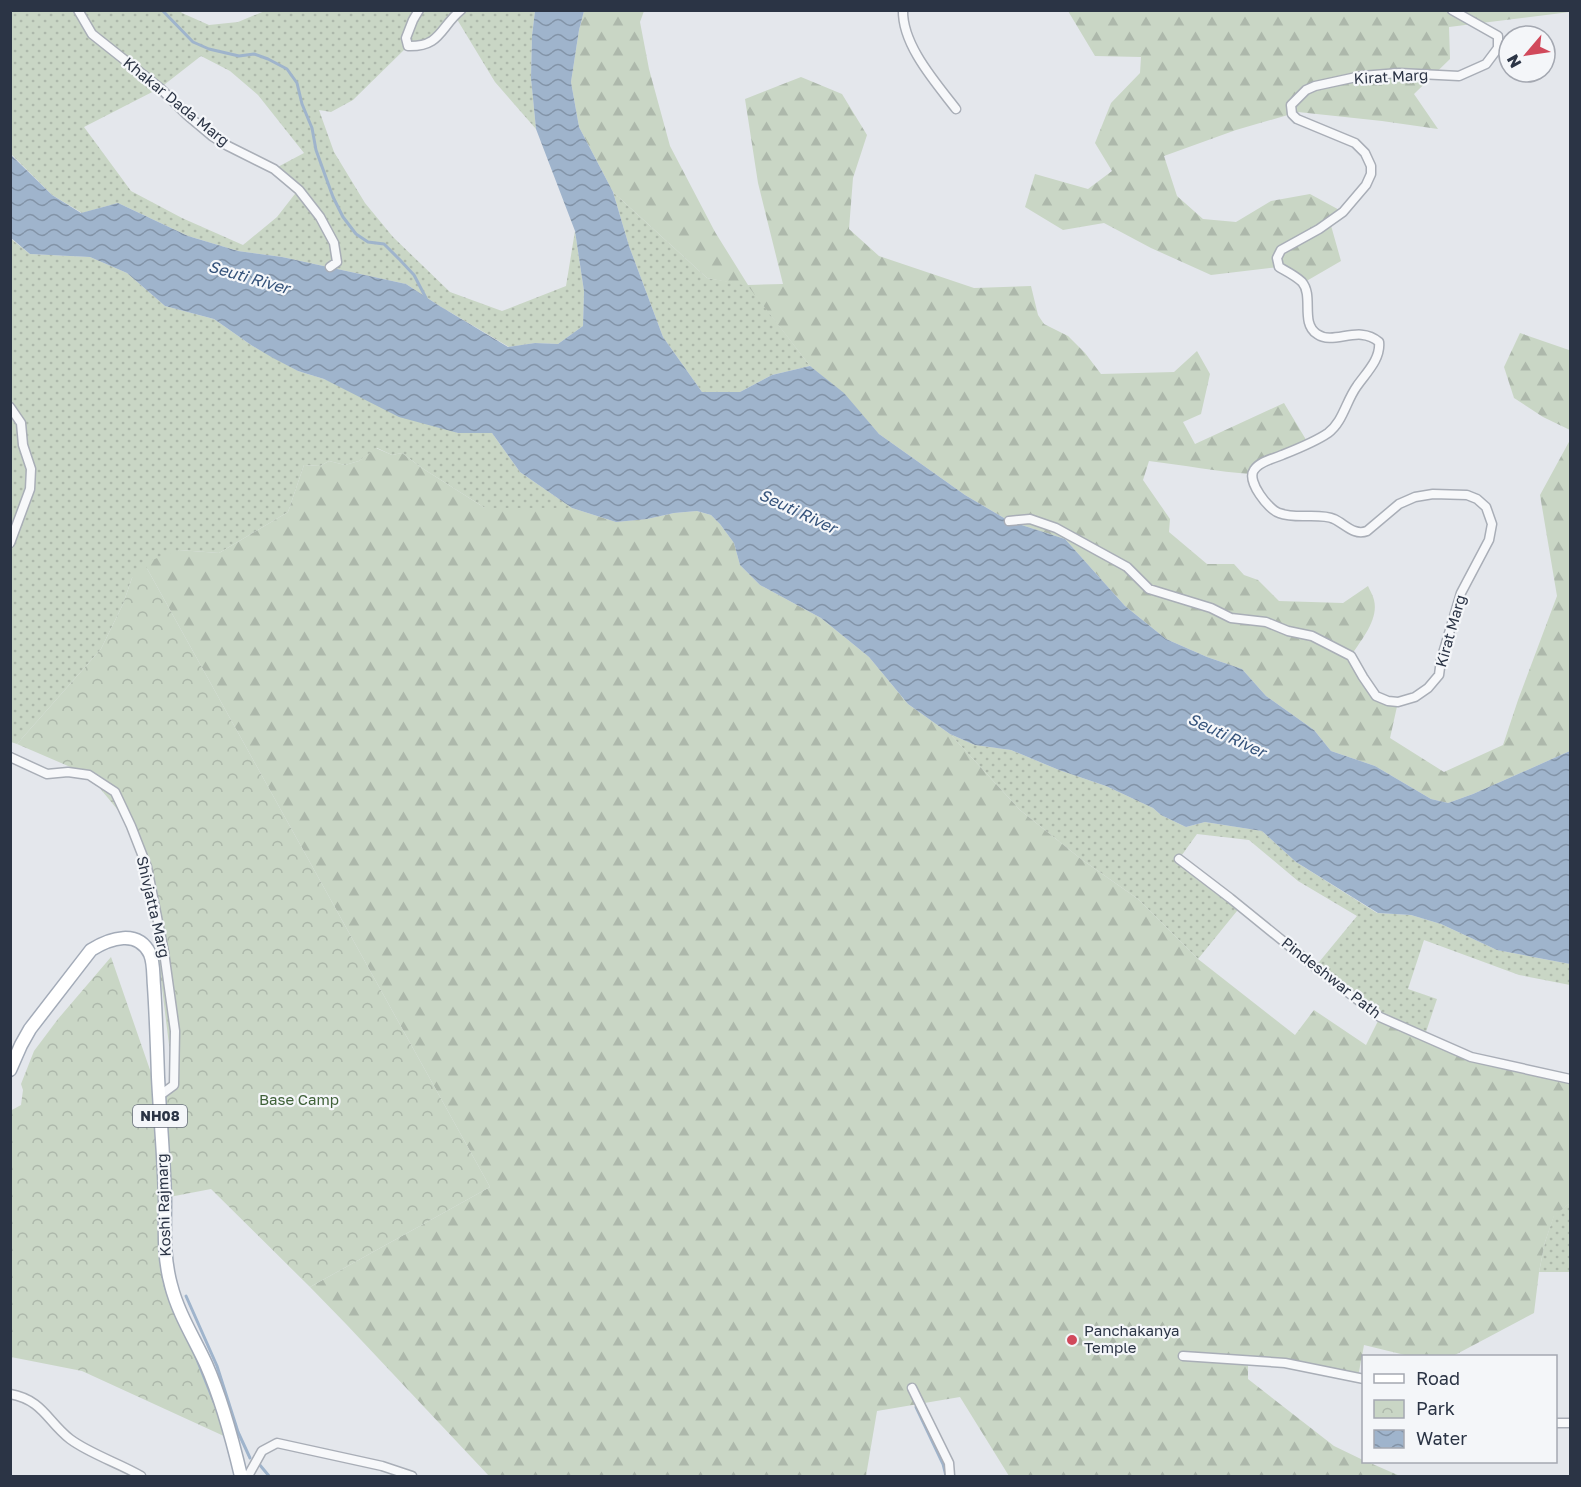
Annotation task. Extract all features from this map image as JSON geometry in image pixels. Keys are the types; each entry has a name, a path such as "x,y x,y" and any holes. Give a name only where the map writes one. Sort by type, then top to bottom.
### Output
{"main road":[{"name":"Koshi Rajmarg","path":"10,1070 30,1029 91,950 120,938 131,938 146,948 152,961 167,1270 178,1306 215,1386 241,1476"}],"street":[{"name":"Khakar Dada Marg","path":"78,10 92,34 160,88 212,136 274,169 299,190 320,217 334,243 337,262 330,267"},
{"path":"419,10 406,38 408,45 421,46 438,38 461,10"},
{"path":"903,10 906,34 929,74 956,109"},
{"name":"Kirat Marg","path":"1009,522 1030,519 1056,528 1127,567 1149,589 1211,608 1232,618 1266,622 1312,636 1351,656 1376,696 1388,701 1398,702 1415,697 1428,688 1439,675 1441,660 1461,593 1489,540 1492,524 1486,507 1477,499 1467,495 1433,494 1415,497 1399,504 1367,531 1361,533 1355,532 1333,518 1280,514 1272,510 1253,482 1252,474 1255,468 1263,462 1328,433 1338,423 1379,349 1378,342 1373,337 1363,334 1325,338 1315,333 1310,324 1307,294 1303,283 1279,267 1277,258 1281,250 1343,212 1366,185 1371,174 1371,166 1365,153 1355,143 1297,119 1292,114 1291,105 1306,90 1315,86 1361,76 1399,74 1459,76 1486,64 1498,48 1498,36 1452,10"},
{"path":"10,407 21,423 23,445 31,469 30,489 10,543"},
{"name":"Shivjatta Marg","path":"10,758 47,774 68,772 89,775 115,792 131,826 147,867 164,952 175,1031 174,1085 159,1096"},
{"name":"Pindeshwar Path","path":"1179,859 1380,1017 1471,1057 1570,1079"},
{"path":"1183,1356 1285,1363 1362,1379"},
{"path":"912,1388 949,1463 950,1476"},
{"path":"10,1394 31,1400 69,1438 86,1449 141,1476"},
{"path":"248,1476 262,1451 277,1443 382,1466 412,1476"}],"green space":[{"path":"267,10 535,11 531,78 536,129 495,82 455,16 438,38 408,46 353,100 331,112 319,110 334,152 365,203 393,237 450,292 502,311 566,286 575,231 584,291 583,326 558,344 535,343 509,347 406,284 282,257 238,251 188,236 118,203 82,213 52,195 11,154 10,11 180,11 209,25 238,22","holes":["201,56 230,71 258,95 304,153 274,169 298,190 277,217 243,245 182,218 131,191 84,127 160,88"]},
{"path":"584,11 644,11 640,22 649,69 670,146 715,232 748,285 783,284 758,183 745,99 801,77 842,94 867,135 853,178 849,229 879,256 974,288 1031,286 1038,315 1044,324 1068,336 1101,374 1174,372 1197,351 1210,374 1201,414 1183,422 1195,444 1284,403 1308,443 1263,462 1252,474 1149,461 1143,480 1170,519 1169,532 1207,564 1234,564 1244,575 1258,580 1279,601 1343,603 1368,586 1374,600 1374,615 1368,630 1351,656 1376,696 1398,702 1390,738 1444,772 1503,745 1557,596 1540,495 1570,440 1570,751 1448,803 1431,799 1375,766 1331,751 1314,730 1266,696 1242,669 1166,639 1125,606 1065,539 1009,521 965,495 879,434 843,393 810,366 748,286 707,278 613,192 579,127 571,82"},
{"path":"1068,11 1570,12 1449,27 1450,59 1414,94 1438,129 1298,112 1236,130 1164,156 1177,196 1203,219 1236,222 1271,201 1310,194 1343,212 1330,222 1341,261 1303,283 1279,267 1211,275 1151,248 1104,223 1063,230 1025,207 1035,174 1088,189 1112,171 1095,143 1111,103 1140,73 1141,57 1095,56"},
{"path":"613,192 707,278 748,285 810,366 772,375 740,392 702,392 663,337 629,246"},
{"path":"10,238 30,254 90,257 127,273 165,306 214,319 251,345 298,371 324,379 458,433 492,433 520,472 572,508 485,508 402,453 392,455 377,448 359,461 345,465 329,461 320,466 304,465 288,512 219,553 179,550 132,578 123,604 101,649 17,744 11,742"},
{"path":"1520,333 1569,350 1570,430 1543,417 1514,398 1504,367"},
{"path":"376,448 392,455 402,453 485,508 572,508 616,522 697,511 711,515 734,543 740,565 760,585 821,618 869,657 908,704 950,734 1020,810 1081,859 1138,899 1198,959 1295,1035 1314,1010 1366,1045 1380,1017 1471,1057 1570,1079 1570,1203 1554,1216 1545,1242 1534,1313 1455,1355 1405,1355 1364,1345 1358,1377 1248,1361 1248,1379 1334,1446 1362,1460 1362,1463 1370,1463 1400,1476 1009,1476 960,1397 877,1411 866,1476 489,1476 310,1287 490,1187 144,563 179,550 219,553 288,512 304,465 320,466 329,461 345,465 359,461"},
{"name":"Base Camp","path":"144,563 490,1187 310,1287 211,1189 159,1199 163,1273 167,1294 214,1400 226,1437 82,1371 11,1357 10,1111 21,1105 23,1090 21,1084 34,1051 111,957 159,1096 174,1085 147,867 131,826 89,775 17,744 101,649 123,604 132,578"},
{"path":"950,734 975,745 1011,750 1106,786 1153,808 1161,815 1186,827 1205,822 1262,831 1296,862 1377,913 1411,915 1441,924 1497,950 1570,964 1570,985 1519,975 1424,940 1408,989 1437,999 1424,1038 1380,1017 1315,967 1357,916 1298,881 1249,840 1197,834 1179,859 1241,906 1198,959 1138,899 1081,859 1020,810"},
{"path":"1570,1203 1570,1272 1539,1272 1545,1242 1554,1215"}],"water":[{"name":"Seuti River","path":"535,11 584,11 571,82 579,127 613,192 629,246 663,337 702,392 740,392 772,375 810,366 844,393 879,434 965,495 1009,521 1065,539 1125,606 1166,639 1242,669 1266,696 1314,730 1331,751 1375,766 1431,799 1448,803 1570,751 1570,964 1497,950 1441,924 1411,915 1378,913 1296,862 1262,831 1205,822 1186,827 1161,815 1153,808 1106,786 1011,750 975,745 950,734 908,704 869,657 821,618 760,585 740,565 734,543 711,515 697,511 616,522 572,508 520,472 492,433 458,433 399,417 324,379 298,371 273,358 214,319 165,306 127,273 90,257 30,254 11,238 10,154 52,195 81,213 118,203 188,236 238,251 282,257 406,284 508,347 535,343 558,344 583,326 584,291 575,231 536,129 531,78"}],"waterway":[{"path":"162,10 193,42 209,49 239,56 254,54 287,69 297,83 302,104 312,128 316,150 343,217 356,234 368,242 384,244 414,275 426,298"},
{"path":"165,1286 170,1300"},
{"path":"186,1296 217,1366 238,1432 250,1458"},
{"path":"194,1352 214,1402"},
{"path":"916,1407 943,1464 946,1476"},
{"path":"259,1464 269,1476"}],"place":[{"name":"Panchakanya Temple","path":"1072,1340"}]}
